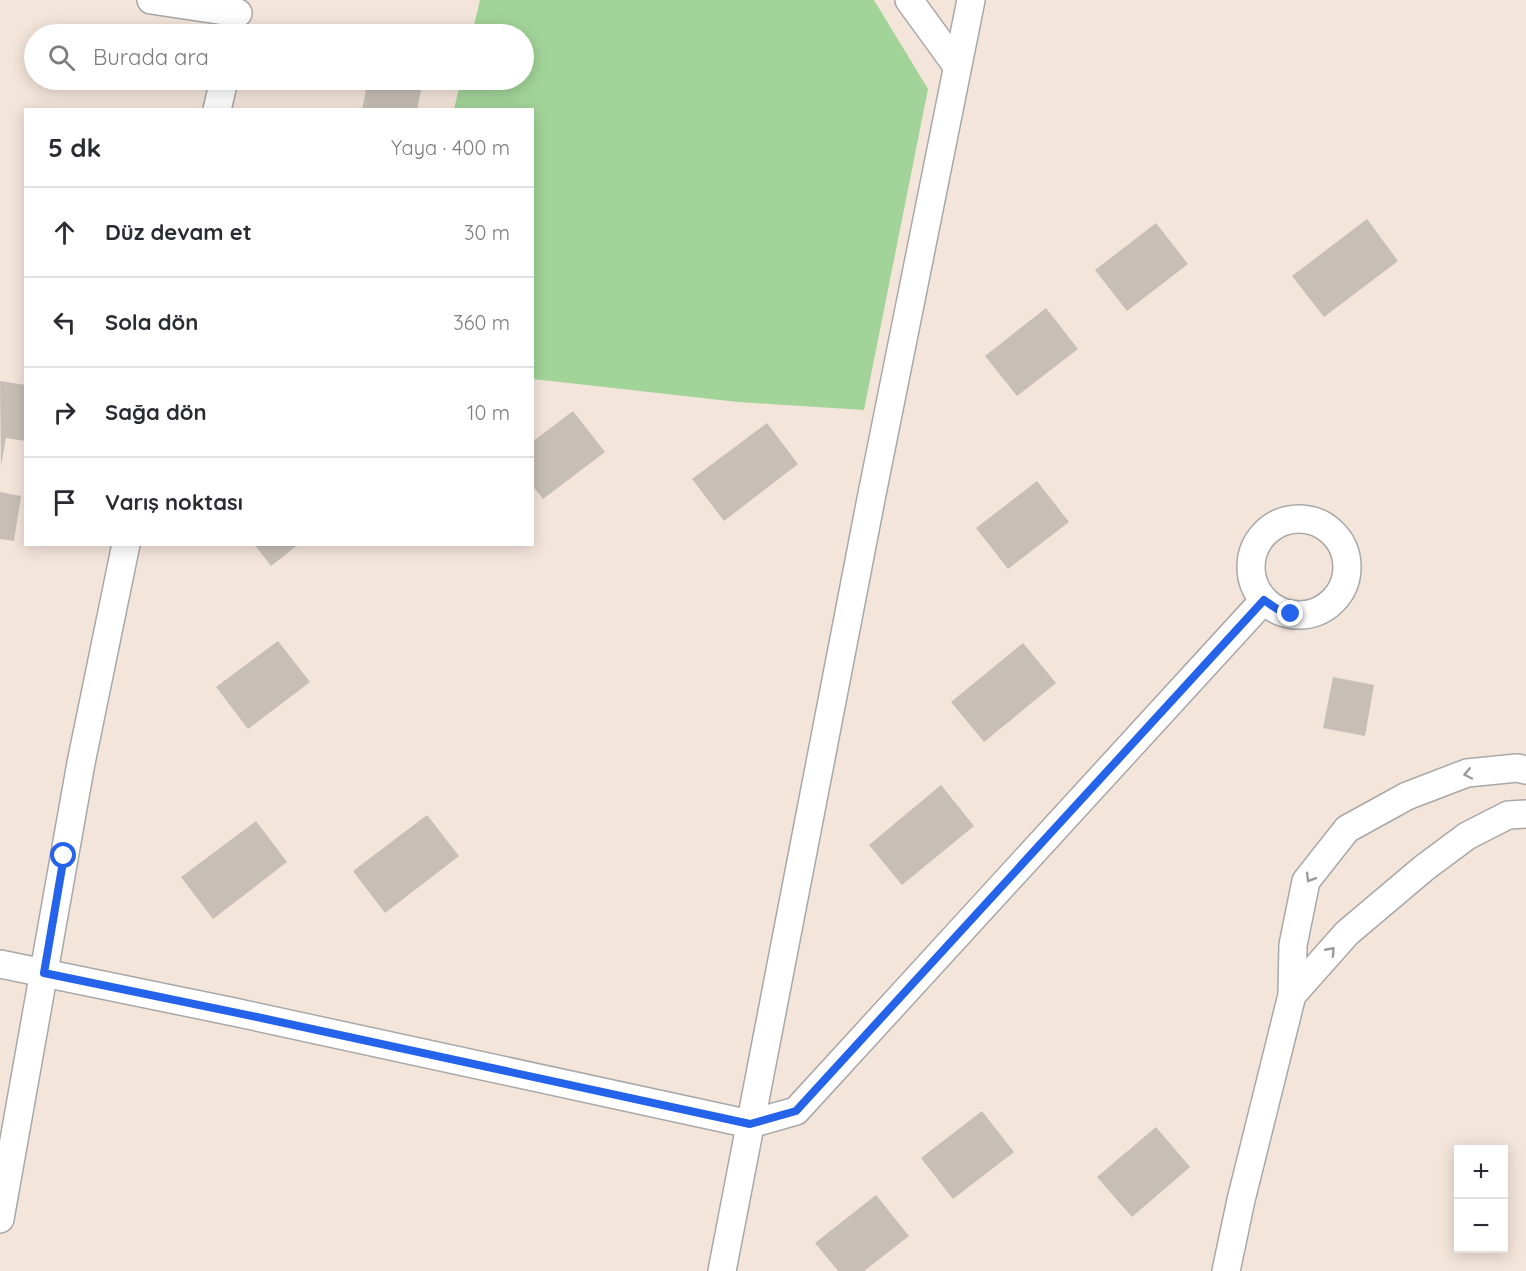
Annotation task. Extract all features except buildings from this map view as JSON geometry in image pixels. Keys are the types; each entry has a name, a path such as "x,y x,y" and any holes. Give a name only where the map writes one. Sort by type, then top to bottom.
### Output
{"street":[{"path":"151,0 237,16"},
{"path":"909,0 957,66"},
{"path":"722,1271 871,499 971,0"},
{"path":"218,108 222,90"},
{"path":"0,1218 81,763 126,546"},
{"path":"0,964 234,1012 750,1124 796,1111 1264,600"},
{"path":"1226,1271 1241,1200 1292,995 1293,945 1306,881 1347,829 1407,796 1467,773 1517,768 1526,770"},
{"path":"1292,995 1347,933 1424,868 1467,836 1508,815 1526,814"}],"shaded area":[{"path":"0,0 1526,0 1526,1271 0,1271"}],"green space":[{"path":"480,0 874,0 928,89 864,410 738,402 534,379 534,108 454,108 459,90 534,90 534,24 474,24"}],"route":[{"path":"64,856 44,973 750,1124 796,1111 1264,600 1277,609 1291,614"}]}
